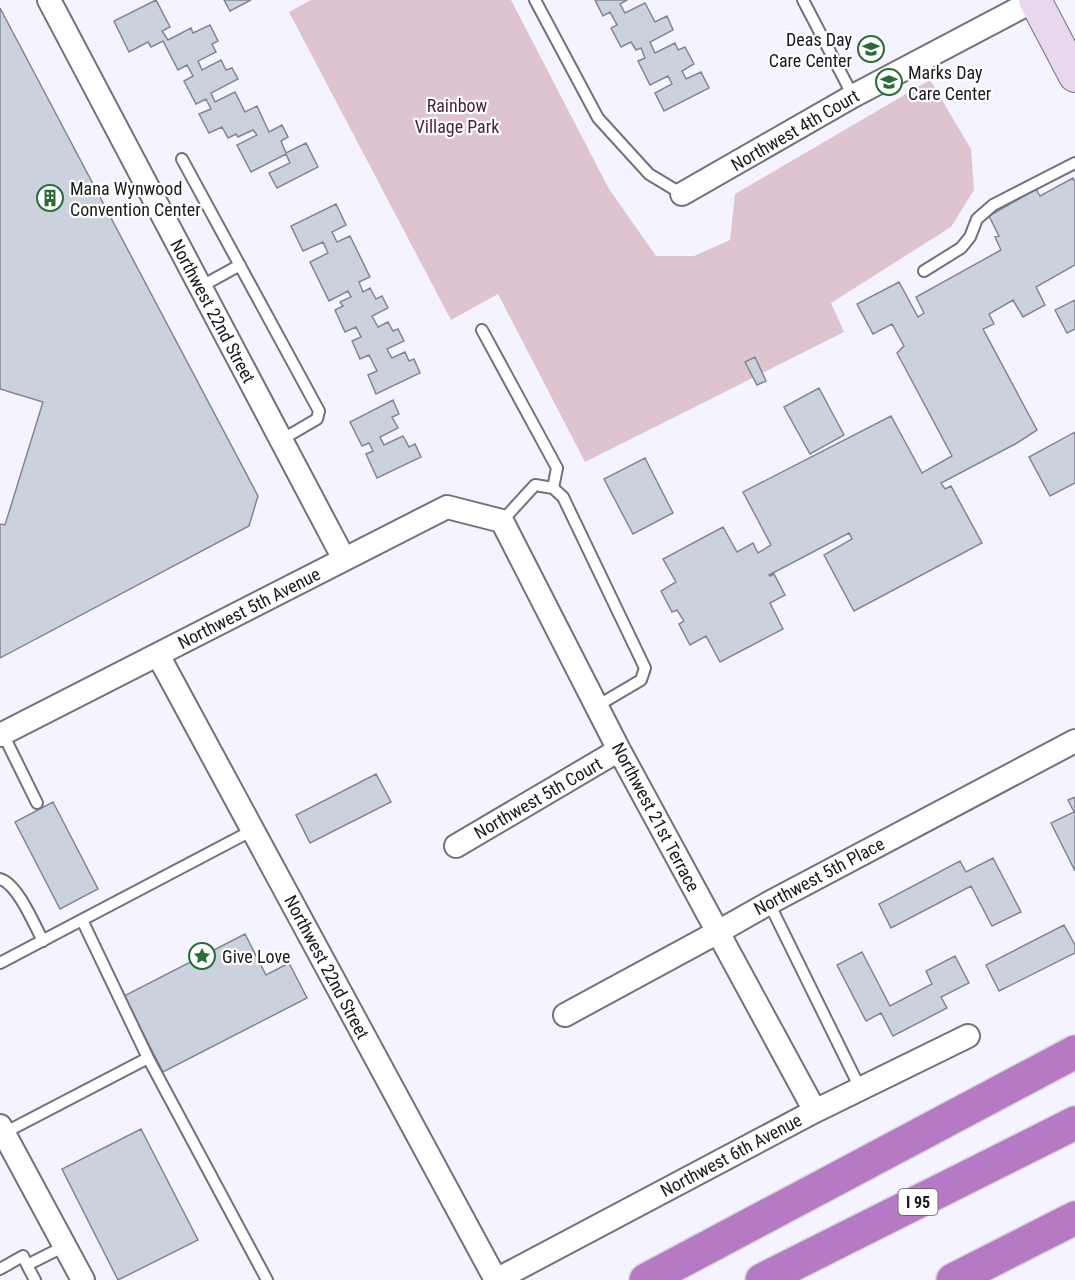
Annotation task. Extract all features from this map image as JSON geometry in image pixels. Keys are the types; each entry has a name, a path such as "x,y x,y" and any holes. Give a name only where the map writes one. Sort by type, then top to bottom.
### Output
{"highway":[{"path":"646,1280 1075,1052"},
{"name":"I 95","path":"762,1280 1075,1123"},
{"path":"953,1280 1075,1218"}],"main road":[{"path":"1035,0 1075,76"}],"street":[{"name":"Northwest 22nd Street","path":"49,0 344,559"},
{"name":"Northwest 4th Court","path":"682,194 853,96 1035,0"},
{"name":"Northwest 5th Avenue","path":"1,734 447,507 502,521"},
{"name":"Northwest 21st Terrace","path":"502,521 620,750 815,1111"},
{"name":"Northwest 22nd Street","path":"158,654 496,1280"},
{"name":"Northwest 5th Place","path":"565,1015 769,903 1075,741"},
{"name":"Northwest 5th Court","path":"456,846 620,750"},
{"name":"Northwest 6th Avenue","path":"496,1280 815,1111 968,1036"},
{"path":"2,1129 83,1280"}],"lane":[{"path":"535,0 598,118 649,174 682,194"},
{"path":"803,0 853,96"},
{"path":"182,159 319,411 317,419 281,440"},
{"path":"924,271 961,248 970,237 977,219 993,205 1075,163"},
{"path":"200,287 240,265"},
{"path":"482,330 557,468 553,488"},
{"path":"502,521 535,485 553,488 563,498 645,669 640,680 597,706"},
{"path":"1,734 37,803"},
{"path":"0,963 253,831"},
{"path":"0,879 14,888 43,941"},
{"path":"769,903 860,1088"},
{"path":"82,920 148,1058 267,1280"},
{"path":"2,1129 148,1058"},
{"path":"27,1265 64,1246"},
{"path":"0,1269 23,1257 35,1280"}],"green space":[{"name":"Rainbow Village Park","path":"311,0 511,0 609,189 656,256 694,256 730,240 735,194 930,80 971,149 974,190 951,227 831,303 844,332 585,462 498,294 451,320 289,12"}],"building":[{"path":"156,0 170,27 162,31 168,40 191,28 193,33 210,25 218,41 212,44 216,52 198,61 202,70 221,60 226,70 232,68 238,79 211,93 215,102 235,92 245,112 257,106 269,132 282,125 288,137 281,141 286,153 306,143 318,167 277,188 269,173 290,163 286,154 251,172 237,145 257,135 253,130 238,137 236,134 228,138 222,127 209,133 199,114 211,109 206,99 196,104 184,81 193,76 187,65 178,70 163,41 151,47 148,42 129,52 114,21"},
{"path":"224,0 251,0 230,11"},
{"path":"595,0 627,0 620,4 625,13 645,3 655,22 667,16 673,30 650,42 655,53 675,43 678,50 685,47 694,64 682,71 686,79 701,72 709,88 664,111 655,93 672,84 668,76 650,85 638,61 645,58 641,48 636,50 631,42 621,47 611,28 617,25 610,12 603,16"},
{"name":"Mana Wynwood Convention Center","path":"0,8 258,496 249,526 0,658 0,524 5,525 43,402 0,389"},
{"path":"1073,178 1075,182 1075,265 1036,287 1045,305 1023,317 1013,300 989,314 994,324 983,329 1037,430 941,483 945,489 951,486 982,543 854,611 824,555 852,539 849,533 769,575 774,574 785,595 770,603 783,629 720,662 706,636 690,645 679,624 684,621 677,610 672,612 661,591 676,582 663,559 723,527 737,552 753,543 758,553 771,545 743,492 891,416 922,473 952,456 897,353 904,346 892,324 873,334 857,304 899,282 918,317 924,313 916,297 1001,250 995,237 999,236 989,216 1036,189 1040,196"},
{"path":"336,204 346,225 332,232 337,242 350,236 370,277 359,282 363,292 370,288 376,299 382,296 388,308 372,316 378,327 388,322 393,331 398,329 404,341 387,349 392,358 405,352 409,361 414,359 420,373 376,394 368,375 377,371 369,355 360,359 352,341 361,337 356,327 345,332 335,310 343,306 340,302 351,297 348,291 329,301 310,262 328,253 323,242 303,251 291,226"},
{"path":"1075,300 1075,329 1067,333 1055,310"},
{"path":"755,357 766,381 757,385 745,362"},
{"path":"819,388 844,435 810,454 784,407"},
{"path":"393,400 399,414 392,417 398,428 380,437 384,445 403,436 409,447 415,444 421,457 377,478 366,454 373,451 369,443 362,446 350,422"},
{"path":"1075,432 1075,483 1050,496 1029,457"},
{"path":"645,458 673,513 633,534 604,479"},
{"path":"376,774 391,802 310,843 296,815"},
{"path":"1075,797 1075,871 1051,823 1074,812 1068,800"},
{"path":"53,802 98,889 60,909 15,822"},
{"path":"993,858 1021,912 992,926 971,886 891,928 879,904 960,861 966,872"},
{"path":"1064,925 1075,945 1075,953 999,991 986,965"},
{"path":"245,934 266,975 289,963 307,998 163,1072 124,996"},
{"path":"862,952 890,1006 932,984 926,971 955,956 969,983 941,997 947,1008 893,1036 881,1013 866,1021 837,965"},
{"path":"141,1129 198,1240 118,1280 62,1169"}],"place":[{"name":"Deas Day Care Center","path":"871,49"},
{"name":"Marks Day Care Center","path":"889,82"},
{"name":"Mana Wynwood Convention Center","path":"50,198"},
{"name":"Give Love","path":"202,956"}]}
